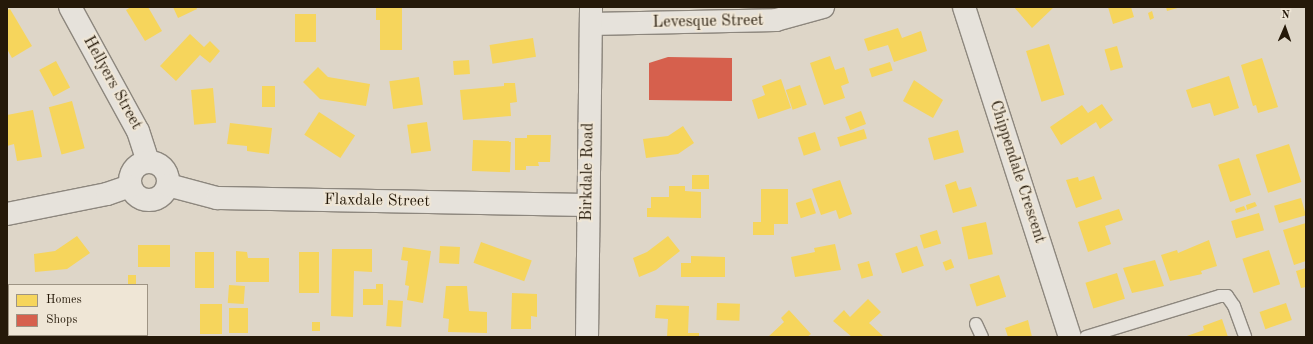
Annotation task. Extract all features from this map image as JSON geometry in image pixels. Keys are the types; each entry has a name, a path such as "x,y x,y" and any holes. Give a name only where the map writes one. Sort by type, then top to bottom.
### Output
{"street":[{"name":"Hellyers Street","path":"70,7 138,131 148,161"},
{"name":"Levesque Street","path":"591,15 776,20 823,7"},
{"name":"Chippendale Crescent","path":"964,7 1070,337"},
{"name":"Birkdale Road","path":"586,337 591,15"},
{"path":"148,161 164,168 168,185 165,192 153,200 139,197 130,186 131,173 135,167 148,161"},
{"name":"Flaxdale Street","path":"168,185 217,198 588,205"},
{"path":"7,214 107,194 130,186"}],"lane":[{"path":"1086,337 1220,296 1227,296 1234,306 1245,337"},
{"path":"976,324 982,337"}],"building: Homes":[{"path":"131,7 148,7 162,31 145,41 126,10"},
{"path":"173,7 196,7 197,9 178,18"},
{"path":"376,7 402,7 402,50 380,50 380,20 376,20"},
{"path":"1014,7 1054,7 1032,28"},
{"path":"1108,7 1131,7 1134,17 1113,24"},
{"path":"1166,7 1181,7 1167,11"},
{"path":"10,9 32,46 12,58 7,49 7,10"},
{"path":"1152,11 1154,18 1150,20 1148,13"},
{"path":"295,14 316,14 316,42 295,42"},
{"path":"898,28 902,38 921,31 927,51 894,62 888,45 868,51 864,39"},
{"path":"190,34 204,47 210,41 220,51 210,63 200,55 176,81 160,66"},
{"path":"533,38 536,57 493,64 490,45"},
{"path":"1049,44 1064,95 1042,102 1026,51"},
{"path":"1117,46 1123,67 1111,71 1105,50"},
{"path":"830,56 835,70 844,67 849,83 841,86 845,98 824,105 810,63"},
{"path":"1262,58 1278,107 1258,113 1256,105 1253,106 1241,65"},
{"path":"469,60 470,74 454,75 453,61"},
{"path":"56,61 70,87 53,96 39,70"},
{"path":"890,62 893,71 872,77 869,69"},
{"path":"318,67 328,77 370,84 366,106 320,99 303,82"},
{"path":"1229,76 1239,108 1214,116 1210,103 1192,108 1186,90"},
{"path":"419,77 423,105 393,109 389,81"},
{"path":"781,79 791,108 758,119 752,100 765,95 762,86"},
{"path":"914,80 943,100 933,118 903,101"},
{"path":"504,83 515,83 517,102 510,103 511,116 463,120 460,90 504,86"},
{"path":"800,85 807,105 793,110 786,90"},
{"path":"262,86 275,86 275,107 262,107"},
{"path":"213,88 216,123 194,125 191,90"},
{"path":"72,101 85,148 61,155 49,107"},
{"path":"1102,104 1113,120 1100,129 1096,122 1061,145 1050,127 1082,105 1088,113"},
{"path":"33,110 42,157 17,161 14,144 7,146 7,115"},
{"path":"861,111 866,124 850,130 845,117"},
{"path":"319,112 355,135 340,158 304,135"},
{"path":"427,122 431,151 411,154 407,125"},
{"path":"230,123 272,128 269,154 247,151 247,146 227,144"},
{"path":"683,126 694,143 678,154 646,158 643,139 668,136"},
{"path":"864,129 867,139 840,147 837,137"},
{"path":"958,130 964,152 934,160 928,138"},
{"path":"815,132 821,150 804,156 798,138"},
{"path":"527,135 551,135 550,162 538,162 539,166 526,166 526,170 515,170 515,138 527,138"},
{"path":"473,140 511,141 510,172 472,171"},
{"path":"1289,144 1301,182 1268,193 1256,155"},
{"path":"1239,158 1251,195 1230,202 1218,165"},
{"path":"692,175 709,175 709,189 692,189"},
{"path":"1094,176 1102,199 1076,208 1066,180 1078,177 1079,181"},
{"path":"840,180 852,214 839,219 836,210 821,215 812,189"},
{"path":"956,181 959,190 971,187 977,206 953,213 945,185"},
{"path":"669,186 685,186 685,191 701,192 701,218 647,217 647,208 651,208 651,197 669,197"},
{"path":"761,189 788,189 788,224 774,224 774,235 753,235 753,222 761,222"},
{"path":"811,198 816,213 801,218 796,203"},
{"path":"1301,198 1306,215 1279,223 1274,206"},
{"path":"1255,202 1257,206 1247,210 1246,205"},
{"path":"1244,206 1246,210 1236,213 1235,209"},
{"path":"1119,209 1123,220 1105,226 1111,244 1088,252 1078,222"},
{"path":"1259,213 1264,230 1236,238 1231,221"},
{"path":"986,222 993,254 968,259 962,227"},
{"path":"1306,223 1306,261 1294,265 1283,230"},
{"path":"937,230 941,243 924,249 920,235"},
{"path":"77,236 90,253 67,269 35,272 34,254 55,251"},
{"path":"668,236 680,251 656,270 639,277 633,258 647,252"},
{"path":"1209,240 1217,266 1201,271 1202,274 1170,281 1161,255 1177,250 1178,253"},
{"path":"481,242 532,260 524,281 473,263"},
{"path":"835,244 841,270 795,277 791,257 815,252 814,248"},
{"path":"138,245 170,245 170,267 138,267"},
{"path":"440,246 460,247 459,264 439,263"},
{"path":"917,246 924,266 902,273 895,253"},
{"path":"403,247 431,251 423,303 407,300 409,286 405,285 408,261 401,260"},
{"path":"332,249 372,249 372,272 354,271 353,317 331,316"},
{"path":"1269,250 1280,284 1253,293 1242,259"},
{"path":"236,251 247,252 248,258 269,258 269,282 236,282"},
{"path":"195,252 214,252 214,288 195,288"},
{"path":"299,252 319,252 319,293 299,293"},
{"path":"691,256 725,257 725,277 681,277 681,263 691,263"},
{"path":"951,259 954,267 946,271 943,262"},
{"path":"1155,260 1164,286 1132,293 1123,268"},
{"path":"869,261 873,275 862,279 857,264"},
{"path":"1306,268 1306,287 1301,288 1296,271"},
{"path":"1117,273 1125,299 1093,308 1085,283"},
{"path":"128,275 136,275 136,284 128,284"},
{"path":"999,275 1006,297 977,306 970,285"},
{"path":"376,284 383,284 383,305 363,305 363,289 376,289"},
{"path":"229,285 245,286 244,304 228,303"},
{"path":"446,286 467,286 469,311 487,312 487,333 448,332 449,319 443,318"},
{"path":"512,293 537,294 537,317 531,316 531,329 511,329"},
{"path":"868,299 881,312 869,323 884,337 852,337 833,321 844,310 850,317"},
{"path":"388,300 403,301 401,327 386,326"},
{"path":"717,303 740,304 739,321 716,320"},
{"path":"1286,303 1292,320 1265,329 1260,312"},
{"path":"200,304 222,304 222,334 200,334"},
{"path":"656,305 689,306 688,333 699,333 699,337 667,337 668,319 655,318"},
{"path":"229,308 248,308 248,333 229,333"},
{"path":"789,310 811,334 807,337 768,337 784,322 781,318"},
{"path":"1222,319 1228,337 1184,337 1204,330 1203,326"},
{"path":"1028,320 1032,337 1008,337 1005,328"},
{"path":"312,322 320,322 320,331 312,331"}],"building: Shops":[{"path":"668,57 732,58 732,101 649,100 649,63"}]}
